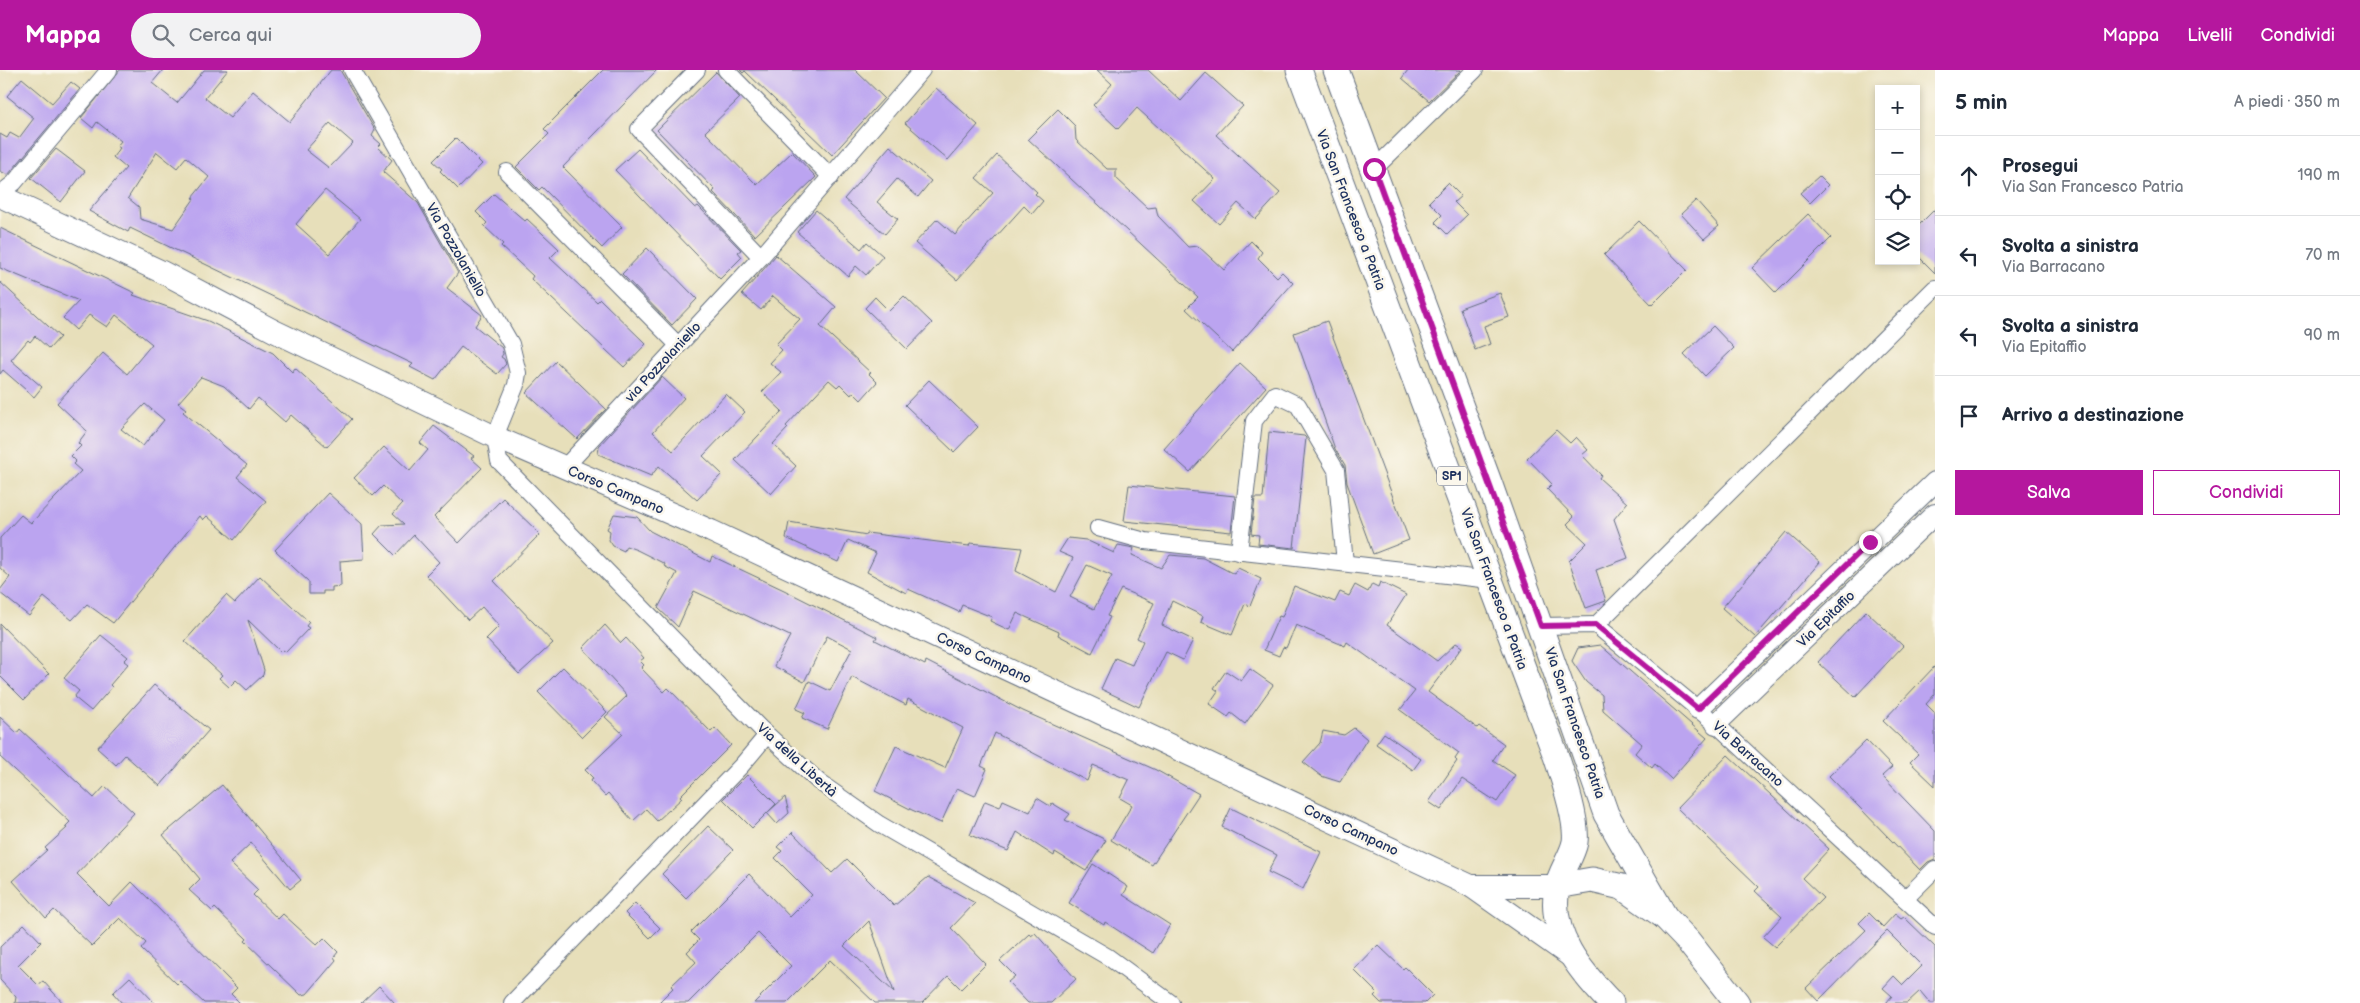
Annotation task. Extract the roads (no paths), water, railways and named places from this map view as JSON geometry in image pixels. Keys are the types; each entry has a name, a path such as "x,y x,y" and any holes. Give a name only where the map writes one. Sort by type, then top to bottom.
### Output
{"main road":[{"name":"Via San Francesco a Patria","path":"1299,70 1556,756 1570,799 1575,841 1557,886 1554,909 1569,955 1588,980 1611,1003"},
{"name":"Via San Francesco Patria","path":"1336,70 1541,626 1606,814 1665,918"},
{"name":"Corso Campano","path":"0,195 162,272 274,331 495,437 720,535 1471,886"},
{"path":"1471,886 1557,886 1592,880 1622,887 1665,918 1688,941 1738,1002"},
{"path":"1471,886 1569,955"}],"street":[{"path":"0,195 14,183 109,70"},
{"name":"Via Pozzolaniello","path":"352,70 511,344 518,373 516,385 495,437"},
{"path":"697,70 639,129 761,256"},
{"path":"726,70 831,176"},
{"name":"via Pozzolaniello","path":"565,467 761,256 922,70"},
{"path":"1374,169 1475,70"},
{"name":"Via Pozzolaniello","path":"508,172 678,345"},
{"path":"1541,626 1596,625 1935,288"},
{"path":"1239,552 1254,421 1275,394 1298,405 1336,470 1344,563"},
{"name":"Via della Libertà","path":"495,437 499,461 767,735 819,782 850,806 1108,957 1171,1003"},
{"name":"Via Epitaffio","path":"1698,709 1935,482"},
{"name":"Via Epitaffio","path":"1716,724 1935,514"},
{"path":"1098,528 1145,541 1491,580"},
{"name":"Via Barracano","path":"1596,625 1716,724 1935,927"},
{"path":"512,1003 742,764 767,735"},
{"path":"1906,899 1935,869"}]}
